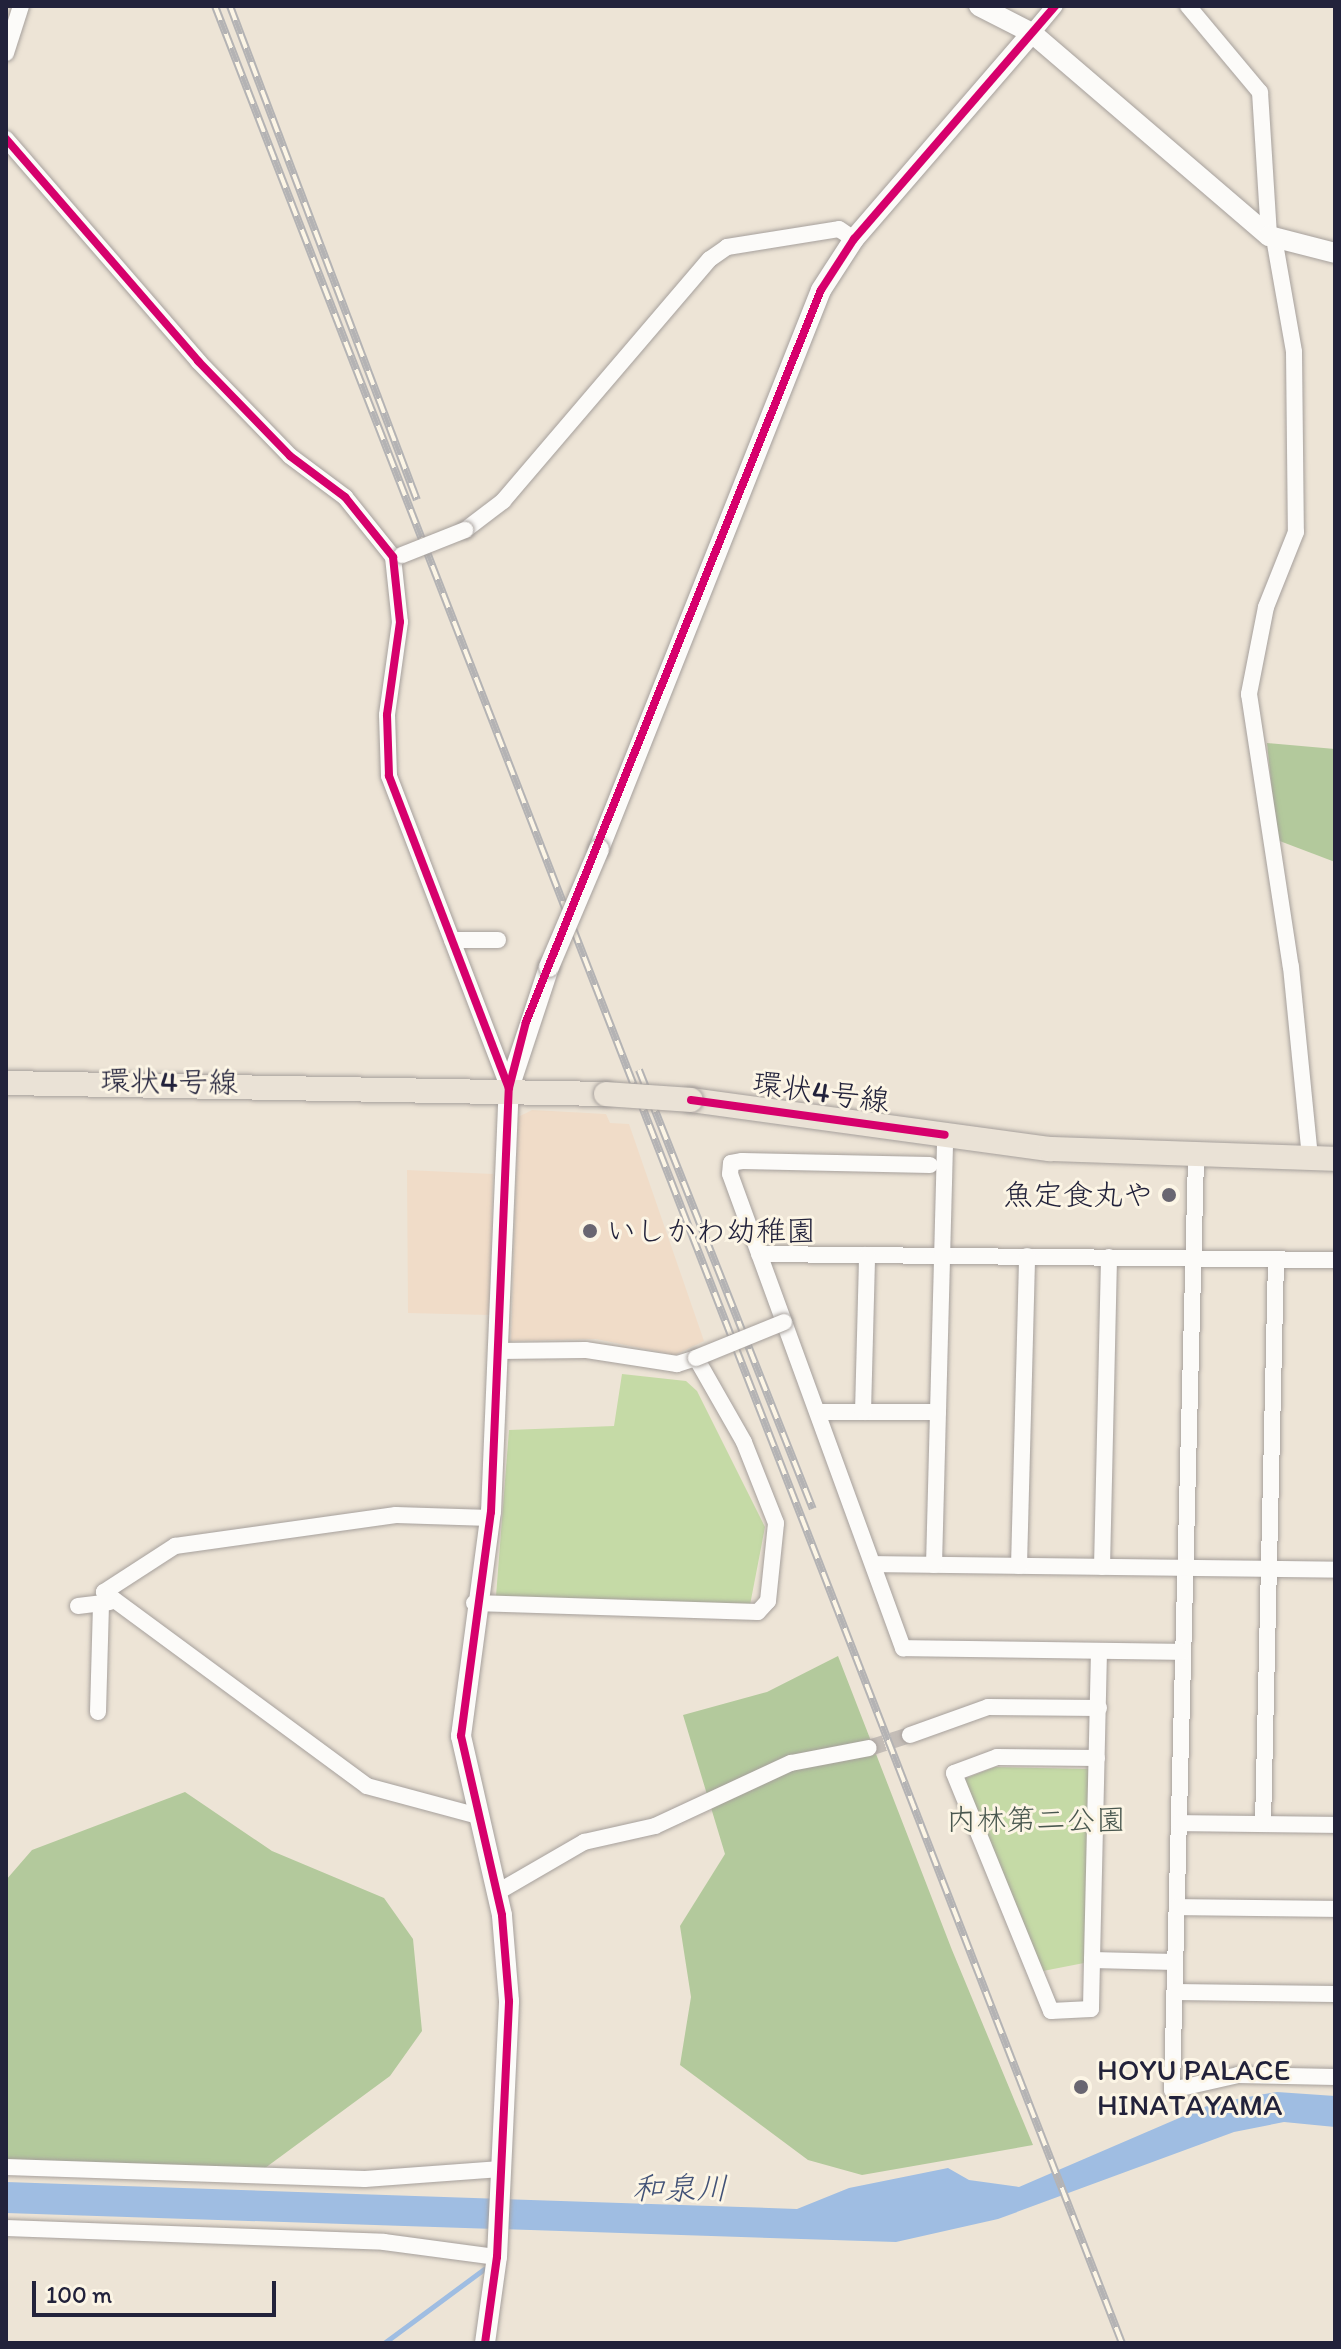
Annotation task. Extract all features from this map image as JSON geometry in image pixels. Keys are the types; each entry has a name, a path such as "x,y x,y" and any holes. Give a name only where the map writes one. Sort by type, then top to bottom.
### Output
{"main road":[{"name":"環状4号線","path":"6,1083 509,1088 691,1100 945,1135 1196,1158 1335,1159"}],"street":[{"path":"6,53 21,6"},
{"path":"979,6 1032,33 1271,237 1335,253"},
{"path":"485,2343 499,2232 509,2001 496,1893 461,1736 474,1603 490,1518 509,1088 549,967 599,849 798,340 854,239 1055,6"},
{"path":"1188,6 1260,92 1271,237 1294,352 1296,519 1249,694 1291,967 1310,1159"},
{"path":"6,139 99,239 167,328 290,456 345,497 397,556 400,622 387,715 389,776 509,1088"},
{"path":"397,556 465,530 503,501 710,259 727,247 839,229 854,239"},
{"path":"452,940 498,940"},
{"path":"934,1565 945,1135"},
{"path":"1196,1158 1172,2090 1238,2075 1335,2077"},
{"path":"930,1165 731,1163 759,1254 903,1648 1183,1652"},
{"path":"759,1254 1335,1260"},
{"path":"863,1412 867,1255"},
{"path":"1019,1566 1027,1256"},
{"path":"1102,1567 1109,1257"},
{"path":"1263,1824 1276,1259"},
{"path":"499,1351 585,1350 677,1364 784,1322"},
{"path":"474,1603 758,1612 768,1601 776,1523 744,1442 696,1358"},
{"path":"818,1412 938,1412"},
{"path":"98,1712 106,1602 104,1592 175,1546 396,1515 490,1518"},
{"path":"874,1564 1335,1570"},
{"path":"78,1606 106,1602 160,1629 367,1786 478,1816"},
{"path":"1097,1758 997,1757 954,1773 1045,2012 1091,2009 1099,1708 1099,1651"},
{"path":"910,1735 988,1707 1099,1708"},
{"path":"496,1893 584,1842 655,1826 791,1763 869,1748"},
{"path":"1179,1823 1335,1825"},
{"path":"1177,1907 1335,1909"},
{"path":"1092,1960 1175,1962"},
{"path":"1175,1992 1335,1994"},
{"path":"6,2167 365,2179 501,2169"},
{"path":"6,2228 384,2242 497,2257"}],"shaded area":[{"name":"いしかわ幼稚園","path":"532,1110 606,1114 610,1123 629,1124 704,1341 675,1355 596,1339 511,1341 518,1117"},
{"path":"407,1170 493,1174 489,1315 408,1313"}],"green space":[{"path":"1267,743 1335,749 1335,862 1277,840"},
{"path":"622,1374 686,1381 697,1391 765,1527 750,1605 496,1596 509,1430 614,1426"},
{"path":"838,1656 952,1950 1033,2145 862,2175 808,2160 680,2065 691,1997 680,1926 725,1854 683,1715 767,1692"},
{"name":"内林第二公園","path":"995,1767 1089,1769 1084,1963 1043,1971 964,1779"},
{"path":"185,1792 272,1851 384,1898 413,1939 422,2031 390,2076 261,2171 6,2171 6,1880 32,1850"}],"water":[{"path":"1277,2092 1335,2096 1335,2127 1284,2122 1234,2132 998,2219 896,2242 6,2213 6,2182 797,2209 849,2188 948,2168 969,2180 1019,2187 1214,2103"}],"waterway":[{"path":"384,2343 484,2269"}],"tunnel":[{"path":"869,1748 910,1735"}],"railway":[{"path":"215,6 1122,2343"},
{"path":"230,6 417,500"},
{"path":"639,1070 813,1509"}],"cycle path":[{"path":"485,2343 497,2257 509,2001 502,1915 461,1736 491,1512 509,1088 526,1022 821,290 854,239 1055,6"},
{"path":"6,139 198,361 290,456 345,497 393,557 400,622 387,715 389,776 509,1088"},
{"path":"691,1100 945,1135"}],"place":[{"name":"魚定食丸や","path":"1169,1195"},
{"name":"いしかわ幼稚園","path":"590,1231"},
{"name":"HOYU PALACE HINATAYAMA","path":"1081,2087"}],"water label":[{"name":"和泉川","path":"680,2188"}]}
